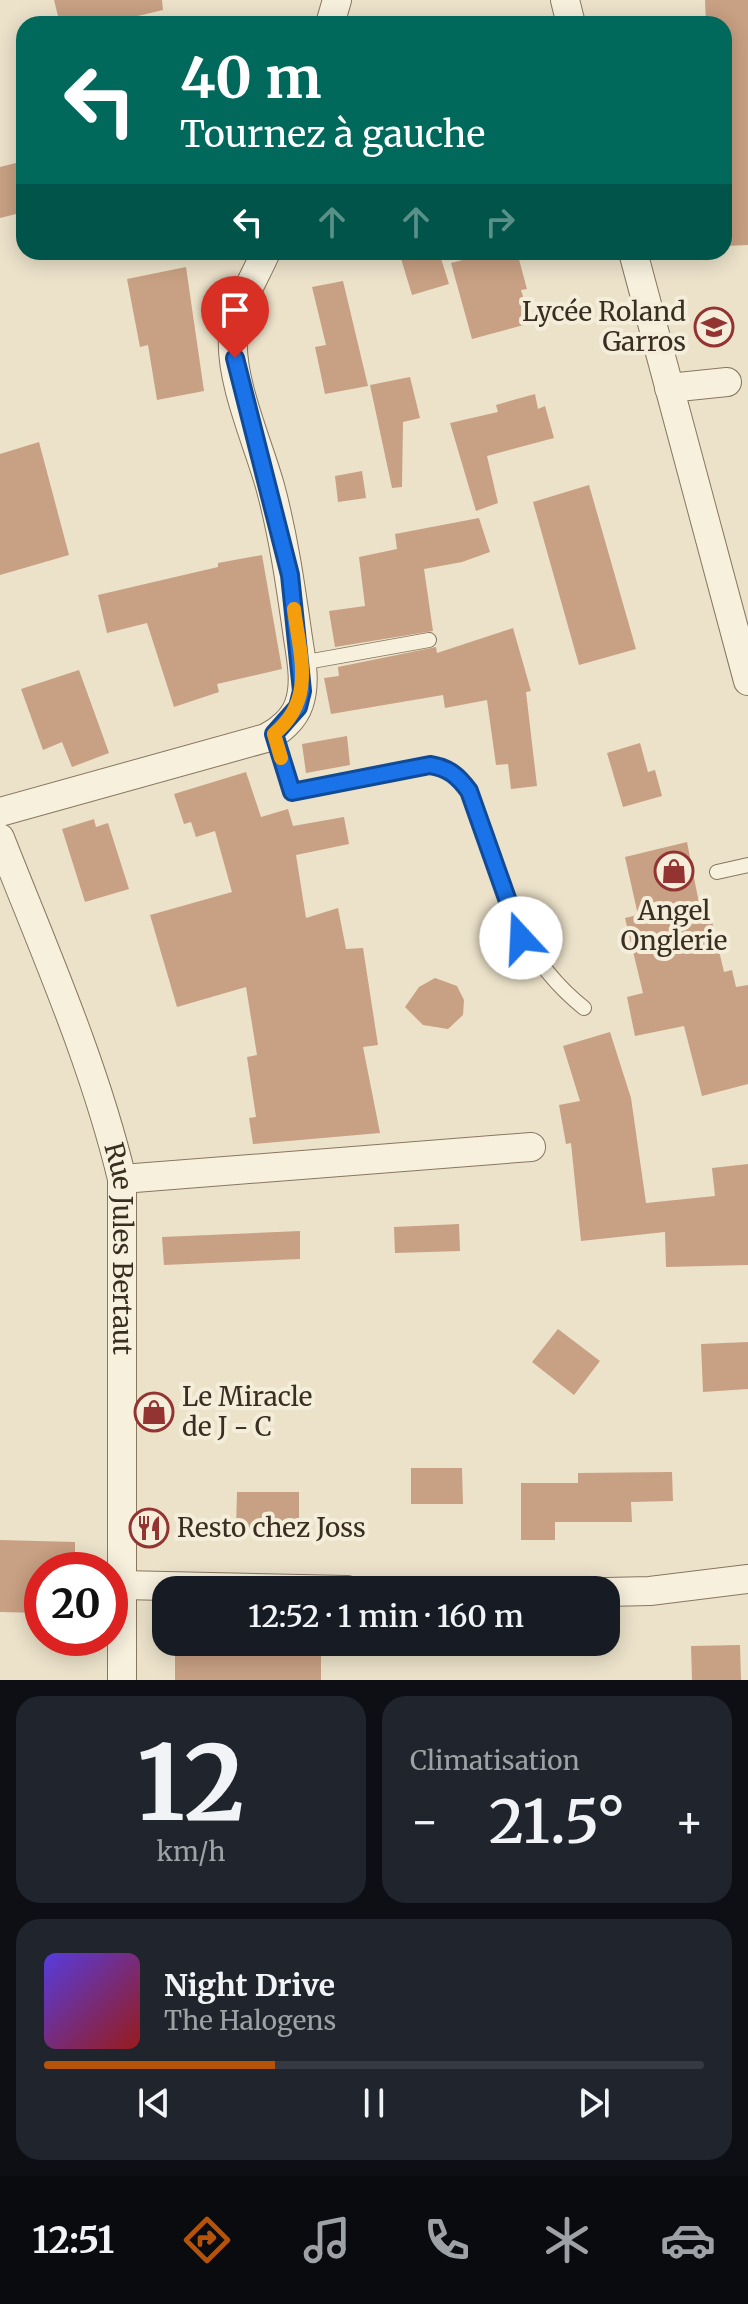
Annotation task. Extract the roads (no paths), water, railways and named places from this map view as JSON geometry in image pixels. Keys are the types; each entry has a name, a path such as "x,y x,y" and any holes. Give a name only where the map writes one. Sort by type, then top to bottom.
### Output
{"street":[{"path":"0,812 243,746 274,734 298,707 302,691 301,663 290,575 271,489 238,375 232,340 235,319 262,260"},
{"path":"635,260 748,681"},
{"path":"669,388 727,382"},
{"name":"Rue Jules Bertaut","path":"0,838 70,1018 111,1135 122,1179 122,1552"},
{"path":"122,1179 531,1147"},
{"path":"620,1592 748,1579"},
{"path":"128,1585 152,1586"},
{"name":"Rue Jules Bertaut","path":"122,1656 122,1680"}],"lane":[{"path":"301,663 429,640"},
{"path":"274,734 292,792 430,765 445,767 459,778 469,791 521,938 560,989 584,1008"},
{"path":"717,872 748,865"}],"place":[{"name":"Lycée Roland Garros","path":"714,327"},
{"name":"Angel Onglerie","path":"674,871"},
{"name":"Le Miracle de J - C","path":"154,1412"},
{"name":"Resto chez Joss","path":"149,1528"}]}
